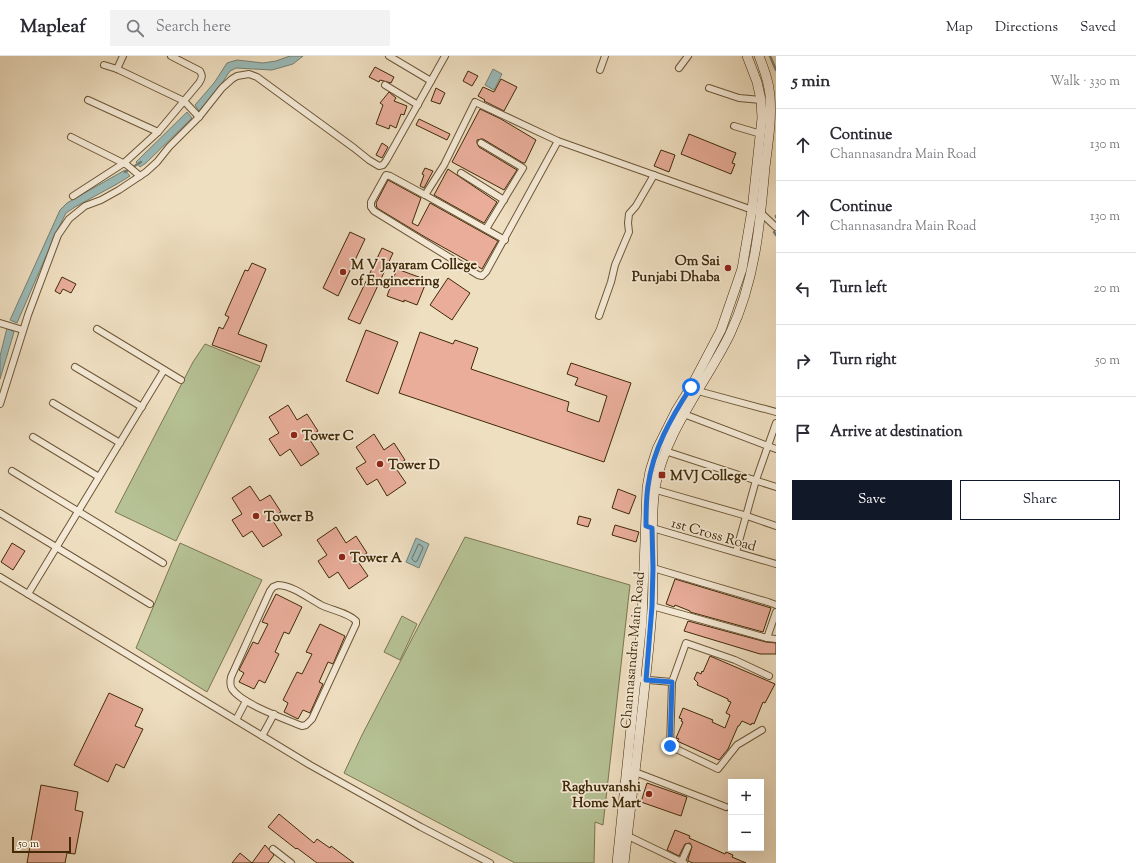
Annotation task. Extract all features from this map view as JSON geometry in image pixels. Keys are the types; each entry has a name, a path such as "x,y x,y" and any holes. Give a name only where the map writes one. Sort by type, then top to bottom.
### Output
{"main road":[{"name":"Channasandra Main Road","path":"624,863 635,772 641,679 642,621 651,489 650,471 657,449 680,412 698,391 729,335 752,271 757,211 761,134 761,100 757,82 747,56"},
{"name":"Channasandra Main Road","path":"651,489 665,450 691,387 721,330 742,269 757,211 773,128 769,90 759,56"},
{"path":"736,288 746,291"},
{"name":"Channasandra Main Road","path":"616,863 652,606 653,568 649,527"}],"street":[{"path":"117,69 123,56"},
{"path":"73,196 126,164 158,132 199,83 202,74 200,71 171,56"},
{"path":"389,56 431,82"},
{"path":"600,70 605,56"},
{"path":"679,68 688,56"},
{"path":"0,404 20,329 58,235 69,219 85,206 101,200 140,176 157,162 222,88 232,79 249,74 257,77 379,166 383,165 386,161 431,82 442,57"},
{"path":"104,65 117,69 185,101 198,115"},
{"path":"385,85 418,105"},
{"path":"709,88 739,98 761,100"},
{"path":"88,100 158,132"},
{"path":"425,195 444,165 475,102 558,141 757,211 776,226"},
{"path":"734,126 761,134"},
{"path":"71,137 126,164 140,176"},
{"path":"505,240 390,176 386,175 371,202 371,207 374,211 478,276 482,276 486,272 505,240 558,141"},
{"path":"480,144 523,168 486,229"},
{"path":"461,174 504,200"},
{"path":"599,316 611,282 615,265 629,232 629,214 636,206 654,175"},
{"path":"0,323 20,329"},
{"path":"98,329 181,380"},
{"path":"75,367 142,407"},
{"path":"28,594 164,370"},
{"path":"698,391 776,412"},
{"path":"53,402 120,443"},
{"path":"680,412 776,449"},
{"path":"736,552 756,480 776,423"},
{"path":"32,437 99,477"},
{"path":"665,450 776,487"},
{"path":"12,471 163,563"},
{"path":"651,489 776,526"},
{"path":"0,513 150,604"},
{"name":"1st Cross Road","path":"649,527 776,564"},
{"path":"653,568 776,605"},
{"path":"0,577 327,775 490,863"},
{"path":"283,585 310,597 321,605 355,619 356,624 310,722 302,726 246,701 230,686 231,677 273,587 283,585"},
{"path":"652,606 767,638 776,639"},
{"path":"767,638 776,612"},
{"path":"762,730 737,745 718,769 670,746 672,682 686,643 735,660 769,676"},
{"path":"641,679 672,682"},
{"path":"236,720 246,701"},
{"path":"262,736 274,714"},
{"path":"635,772 726,807"},
{"path":"628,836 682,863 688,847"},
{"path":"273,849 291,863"}],"green space":[{"path":"205,344 260,366 176,541 115,512 193,362"},
{"path":"465,537 630,585 603,825 595,822 594,863 515,863 344,773 362,735"},
{"path":"180,543 262,580 207,692 136,648"},
{"path":"402,616 417,624 400,660 384,652"}],"water":[{"path":"290,56 303,56 293,64 272,70 236,68 230,71 218,89 199,111 195,105 214,83 227,63 237,60 263,63 276,61"},
{"path":"493,69 502,74 494,90 485,85"},
{"path":"187,112 192,118 146,163 140,167 136,162"},
{"path":"125,170 130,176 66,213 17,323 10,320 60,210 67,203"},
{"path":"7,328 14,332 0,379 0,356"},
{"path":"416,538 429,544 419,568 406,562"}],"building":[{"path":"375,67 394,77 391,83 380,80 379,82 369,77"},
{"path":"468,71 478,76 472,86 463,81"},
{"path":"501,79 517,87 504,111 484,101 485,100 478,96 483,87 494,92"},
{"path":"436,88 445,93 440,104 431,101"},
{"path":"389,92 396,98 394,101 407,106 404,115 401,114 396,128 390,125 389,129 376,124 383,105 380,103"},
{"path":"480,109 501,119 536,140 525,163 523,163 483,139 477,140 479,147 517,170 504,190 452,162"},
{"path":"419,119 450,134 447,140 416,125"},
{"path":"689,134 736,153 732,163 735,164 731,174 681,154"},
{"path":"382,143 388,147 382,158 376,155"},
{"path":"661,150 675,155 669,172 654,166"},
{"path":"425,168 433,171 424,188 420,186 424,175 422,174"},
{"path":"448,169 497,202 484,223 434,195"},
{"path":"388,180 421,198 412,223 418,226 430,203 498,241 482,269 377,208 376,203"},
{"path":"350,232 365,239 338,296 323,288"},
{"path":"382,248 393,253 360,324 348,319"},
{"path":"252,263 266,269 238,334 267,345 261,362 212,345 219,327 223,329 229,317 225,315 245,270 248,271"},
{"path":"397,269 427,280 417,305 387,296"},
{"path":"62,277 76,284 71,293 63,289 60,294 55,291"},
{"path":"448,278 470,293 452,320 430,305"},
{"path":"366,330 398,342 378,394 346,381"},
{"path":"420,332 453,344 455,340 478,348 471,369 569,402 567,411 599,422 607,396 575,385 578,378 567,374 571,363 631,383 604,462 399,393"},
{"name":"Tower C","path":"288,405 297,420 307,414 318,431 308,437 319,454 301,466 290,449 280,456 269,439 279,433 269,417"},
{"name":"Tower D","path":"374,434 384,450 394,443 405,460 395,467 406,483 387,496 377,479 367,485 356,468 366,462 356,447"},
{"name":"Tower B","path":"250,486 260,501 270,495 281,512 271,518 282,535 263,547 252,531 243,537 232,520 242,514 232,498"},
{"path":"618,489 636,496 629,514 612,508"},
{"path":"579,516 591,519 588,527 577,524"},
{"path":"615,525 639,532 636,542 612,535"},
{"name":"Tower A","path":"336,527 346,543 356,536 367,553 357,560 368,576 349,589 338,572 329,578 318,561 327,555 317,540"},
{"path":"12,543 25,551 13,570 1,562"},
{"path":"675,579 771,608 763,632 690,612 675,605 674,607 666,604"},
{"path":"276,594 302,607 289,634 284,632 275,652 279,654 265,683 259,680 254,689 239,682 244,673 239,670 253,642 258,644 268,624 262,622"},
{"path":"688,621 766,642 776,643 776,654 760,654 684,631"},
{"path":"320,624 345,636 333,664 328,662 319,682 323,684 310,713 303,710 298,719 284,712 288,703 283,700 297,672 302,674 312,654 306,652"},
{"path":"710,656 775,684 765,703 763,702 754,724 752,723 751,725 742,721 738,726 728,749 719,760 677,741 679,739 676,738 683,722 681,721 682,719 679,718 683,708 713,720 712,722 725,728 730,715 726,713 731,702 728,701 728,699 697,685 698,683 694,679 697,672 701,674 702,671 703,672"},
{"path":"109,693 143,709 135,726 143,729 124,768 116,764 108,782 74,765"},
{"path":"647,783 687,797 681,816 641,802"},
{"path":"41,785 78,792 75,810 83,812 75,854 67,853 65,863 27,863"},
{"path":"279,814 314,843 317,839 330,848 331,846 354,863 317,863 268,827"},
{"path":"675,830 725,854 726,852 733,855 732,857 746,863 693,863 688,861 692,847 690,843 685,844 679,856 667,850"},
{"path":"265,845 274,855 268,863 252,863"},
{"path":"240,853 252,863 232,863"}],"waterway":[{"path":"770,56 776,70"},
{"path":"125,172 141,162"}],"place":[{"name":"Om Sai Punjabi Dhaba","path":"728,268"},
{"name":"M V Jayaram College of Engineering","path":"343,272"},
{"name":"Tower C","path":"294,435"},
{"name":"Tower D","path":"380,464"},
{"name":"MVJ College","path":"662,475"},
{"name":"Tower B","path":"256,516"},
{"name":"Tower A","path":"342,557"},
{"name":"Raghuvanshi Home Mart","path":"649,794"}],"route":[{"path":"670,746 672,682 646,680 652,606 653,568 652,528 646,526 647,488 650,471 657,449 676,410 691,387"}]}
